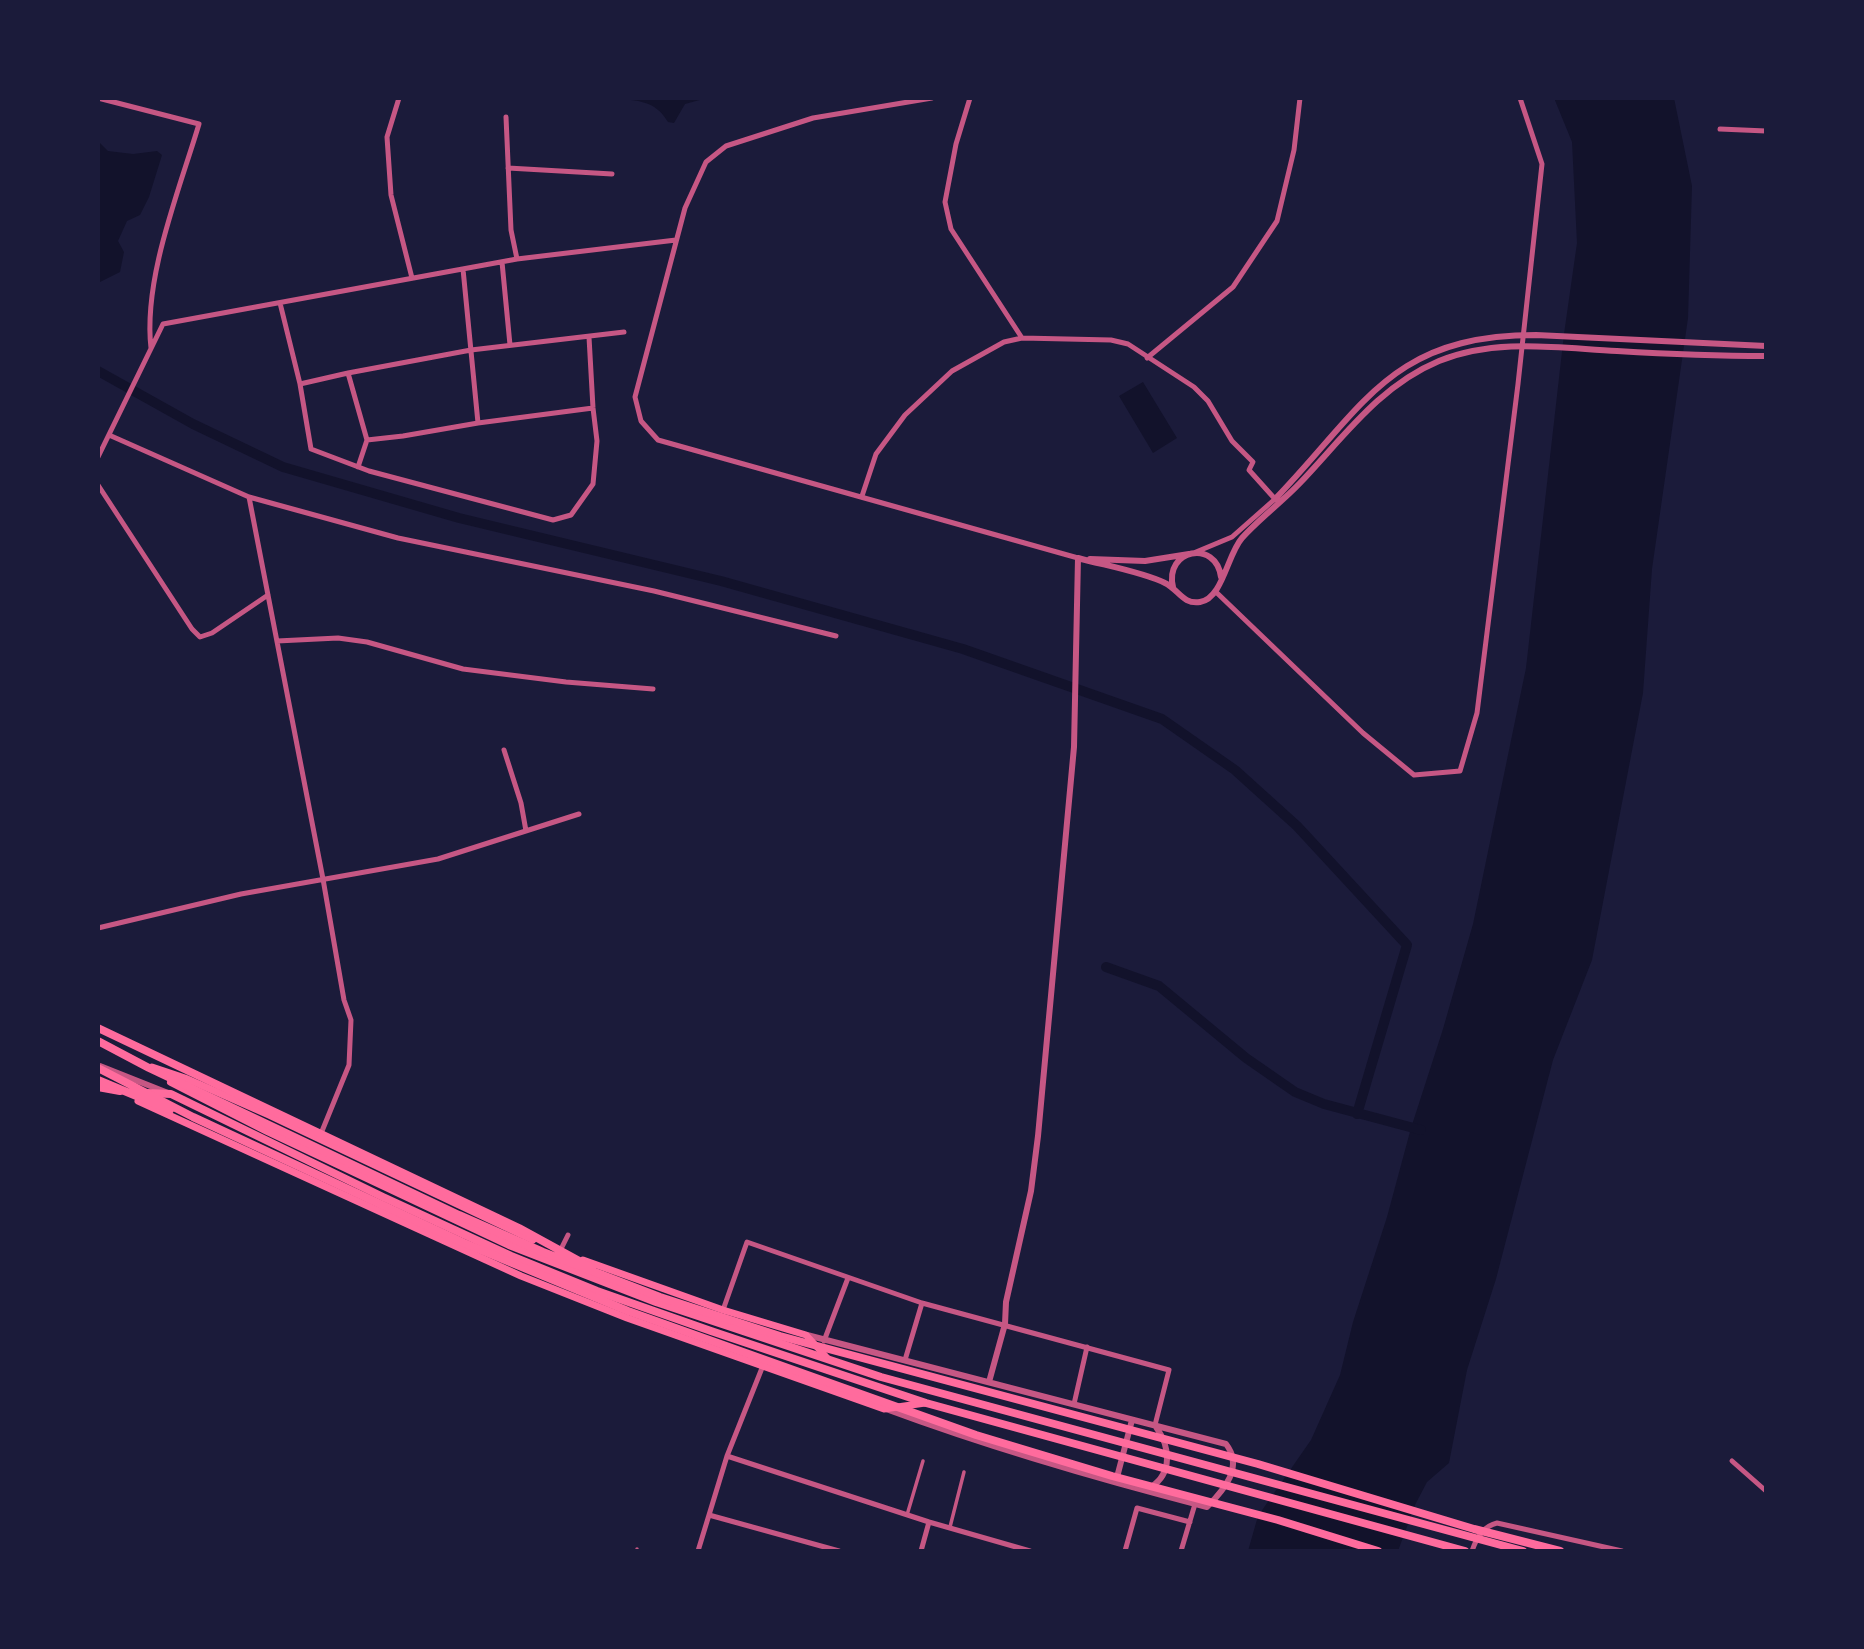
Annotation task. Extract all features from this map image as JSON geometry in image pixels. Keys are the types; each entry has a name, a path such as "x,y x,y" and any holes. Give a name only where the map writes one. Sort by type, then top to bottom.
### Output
{"main road":[{"path":"98,1028 528,1233 612,1280"},
{"path":"98,1040 149,1068 459,1215 612,1280 779,1336 1258,1464 1474,1529 1560,1551"},
{"path":"98,1040 147,1065 194,1095 341,1167 555,1264 736,1330 881,1377 1523,1551"},
{"path":"147,1065 204,1086 560,1252 723,1310 806,1335 828,1360"},
{"path":"98,1067 193,1117 464,1243 628,1311 976,1435 1092,1471 1278,1520 1378,1551"},
{"path":"98,1080 193,1117"},
{"path":"98,1087 171,1094 511,1256 597,1291 768,1351 926,1403 1465,1551"},
{"path":"115,1090 326,1185 410,1227 612,1313 884,1409 926,1403"},
{"path":"383,1197 410,1227"},
{"path":"597,1291 612,1313"},
{"path":"736,1330 761,1322"},
{"path":"679,1336 710,1331"}],"street":[{"path":"98,98 199,124 157,267 148,323 151,348"},
{"path":"399,98 387,137 387,149 391,195 412,278"},
{"path":"932,98 813,118 726,146 706,162 685,208 635,397 641,421 658,440 1156,579 1174,588 1183,599 1195,602 1209,599 1216,592 1242,538 1298,485 1366,411 1401,381 1440,360 1488,348 1531,346 1659,354 1766,356"},
{"path":"970,98 956,144 945,202 951,229 1022,338"},
{"path":"1147,358 1233,287 1278,221 1294,150 1300,98"},
{"path":"1216,592 1363,733 1414,775 1460,771 1477,713 1542,164 1520,98"},
{"path":"506,117 511,230 517,259"},
{"path":"1720,130 1766,131"},
{"path":"509,168 612,174"},
{"path":"98,457 163,324 517,259 676,240"},
{"path":"502,262 510,345"},
{"path":"463,269 478,423"},
{"path":"280,303 300,384 311,449 358,467 553,520 571,515 593,484 597,441 589,337"},
{"path":"300,384 471,350 624,332"},
{"path":"1174,588 1171,575 1180,559 1232,537 1275,499 1359,404 1391,375 1452,345 1486,338 1536,335 1766,346"},
{"path":"862,496 876,454 905,415 952,371 1004,342 1022,338 1111,340 1128,344 1194,387 1208,401 1232,440 1253,463 1249,470 1275,499"},
{"path":"348,373 367,440 358,467"},
{"path":"367,440 593,408"},
{"path":"109,435 249,497 398,538 654,591 836,636"},
{"path":"98,485 192,629 200,637 212,633 268,595"},
{"path":"249,497 344,1000 351,1020 349,1065 319,1139"},
{"path":"1078,558 1145,561 1199,553 1219,566 1221,581"},
{"path":"989,1382 1005,1324 1006,1302 1036,1156 1070,791 1078,558"},
{"path":"277,640 338,638 463,669 566,682 653,689"},
{"path":"504,750 521,803 526,831"},
{"path":"98,928 241,894 438,859 579,814"},
{"path":"98,1067 171,1094"},
{"path":"341,1167 348,1153"},
{"path":"555,1264 568,1235"},
{"path":"723,1310 747,1242 922,1304 1005,1324 1169,1370 1155,1425 1166,1446 1167,1464 1160,1480 1143,1491"},
{"path":"820,1350 848,1278"},
{"path":"905,1360 922,1304"},
{"path":"806,1335 1226,1444 1234,1454 1234,1465 1230,1479 1207,1507 993,1447 884,1409"},
{"path":"1074,1404 1087,1347"},
{"path":"698,1551 727,1456 768,1351"},
{"path":"1115,1483 1132,1420"},
{"path":"727,1456 929,1522 1030,1551"},
{"path":"907,1515 923,1461"},
{"path":"1732,1461 1766,1491"},
{"path":"950,1528 964,1472"},
{"path":"1181,1551 1195,1504"},
{"path":"1125,1551 1137,1508 1190,1522"},
{"path":"709,1515 839,1551"},
{"path":"921,1551 929,1522"},
{"path":"1472,1551 1481,1534 1490,1525 1497,1523 1622,1551"},
{"path":"806,1551 808,1543"}],"shaded area":[{"path":"615,98 707,98 685,104 674,123 668,122 652,106"},
{"path":"1554,98 1674,98 1692,186 1688,318 1652,569 1643,693 1592,960 1553,1060 1496,1279 1467,1370 1449,1463 1427,1482 1415,1505 1398,1551 1248,1551 1258,1516 1311,1440 1340,1375 1353,1322 1387,1217 1473,924 1526,668 1577,243 1572,142"},
{"path":"98,141 108,151 133,154 157,151 162,155 149,197 140,215 127,221 118,241 124,252 120,272 98,283"},
{"path":"1143,382 1177,438 1153,453 1119,396"}],"waterway":[{"path":"98,371 193,424 283,467 459,518 721,581 963,649 1162,719 1235,770 1297,826 1407,945 1357,1114"},
{"path":"1106,967 1159,986 1246,1058 1295,1092 1324,1104 1421,1130"}]}
